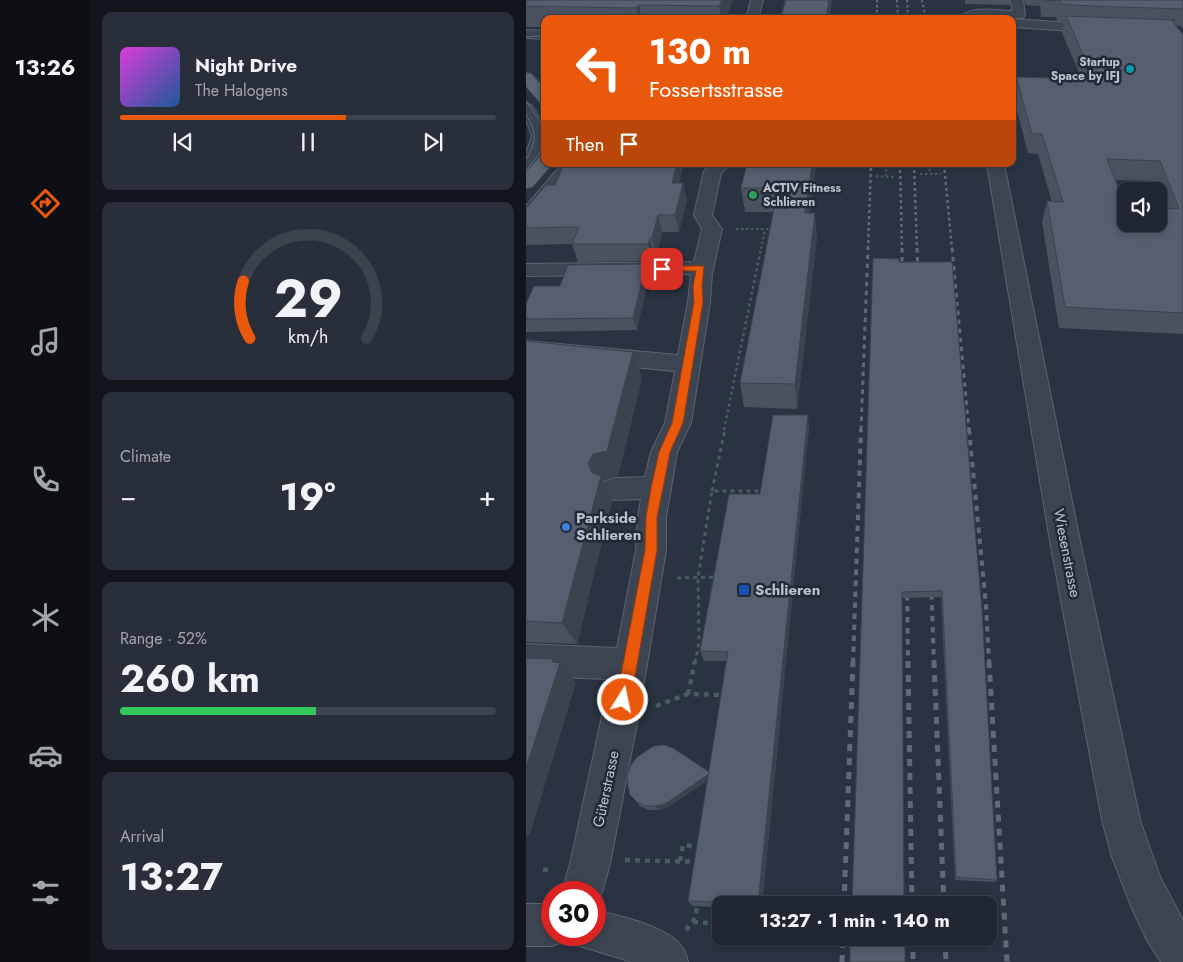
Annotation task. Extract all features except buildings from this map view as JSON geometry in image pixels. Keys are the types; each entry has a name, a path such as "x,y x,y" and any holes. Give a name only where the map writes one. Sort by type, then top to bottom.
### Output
{"main road":[{"path":"526,76 541,94"},
{"path":"526,183 541,166"}],"street":[{"path":"753,15 757,0"},
{"path":"1017,0 1016,19 1116,29"},
{"path":"526,108 537,124 541,139 534,155 526,164"},
{"path":"526,174 541,165"},
{"path":"526,218 568,167"},
{"name":"Güterstrasse","path":"585,881 630,664 651,550 652,517 664,452 678,423 699,302 698,286 701,268 709,250 712,229 703,215 713,171 718,167"},
{"name":"Wiesenstrasse","path":"996,167 1070,570 1121,820 1132,862 1147,899 1174,946"},
{"path":"526,270 701,268"},
{"path":"526,349 687,364"},
{"path":"615,489 657,488"},
{"path":"526,660 630,664"},
{"path":"526,925 541,925"},
{"path":"606,934 637,943 663,957 666,962"}],"path":[{"path":"781,15 785,0"},
{"path":"886,167 886,176"},
{"path":"929,167 930,174"},
{"path":"920,174 941,174"},
{"path":"876,176 895,177"},
{"path":"712,229 773,229"},
{"path":"732,695 688,694 699,642 698,577 712,490 765,230"},
{"path":"712,490 768,492"},
{"path":"698,577 719,577"},
{"path":"680,861 683,845 692,846"},
{"path":"618,859 707,862"},
{"path":"701,894 693,922 712,923"}],"tram line":[{"path":"526,37 541,36"},
{"path":"526,101 541,123"},
{"path":"526,115 534,132 534,142 526,159"},
{"path":"526,170 541,150"},
{"path":"528,173 541,165"}],"railway":[{"path":"877,0 877,15"},
{"path":"897,0 898,15"},
{"path":"907,0 908,15"},
{"path":"922,0 925,15"},
{"path":"868,249 871,167"},
{"path":"900,167 902,249"},
{"path":"914,167 917,249"},
{"path":"944,167 952,249"},
{"path":"861,430 868,248"},
{"path":"917,248 918,276"},
{"path":"952,248 969,430"},
{"path":"902,249 902,276"},
{"path":"853,663 861,429"},
{"path":"969,429 986,605 989,663"},
{"path":"931,583 934,663"},
{"path":"907,584 908,663"},
{"path":"844,896 853,661"},
{"path":"908,661 912,896"},
{"path":"934,661 944,896"},
{"path":"989,661 1007,962"},
{"path":"842,962 843,946"},
{"path":"913,946 913,962"},
{"path":"945,946 946,962"}],"place":[{"name":"Startup Space by IFJ","path":"1130,69"},
{"name":"ACTIV Fitness Schlieren","path":"753,195"},
{"name":"Parkside Schlieren","path":"566,527"},
{"name":"Schlieren","path":"744,590"}],"route":[{"path":"623,700 651,550 652,517 657,488 664,452 678,423 699,302 698,286 701,268 662,269"}]}
